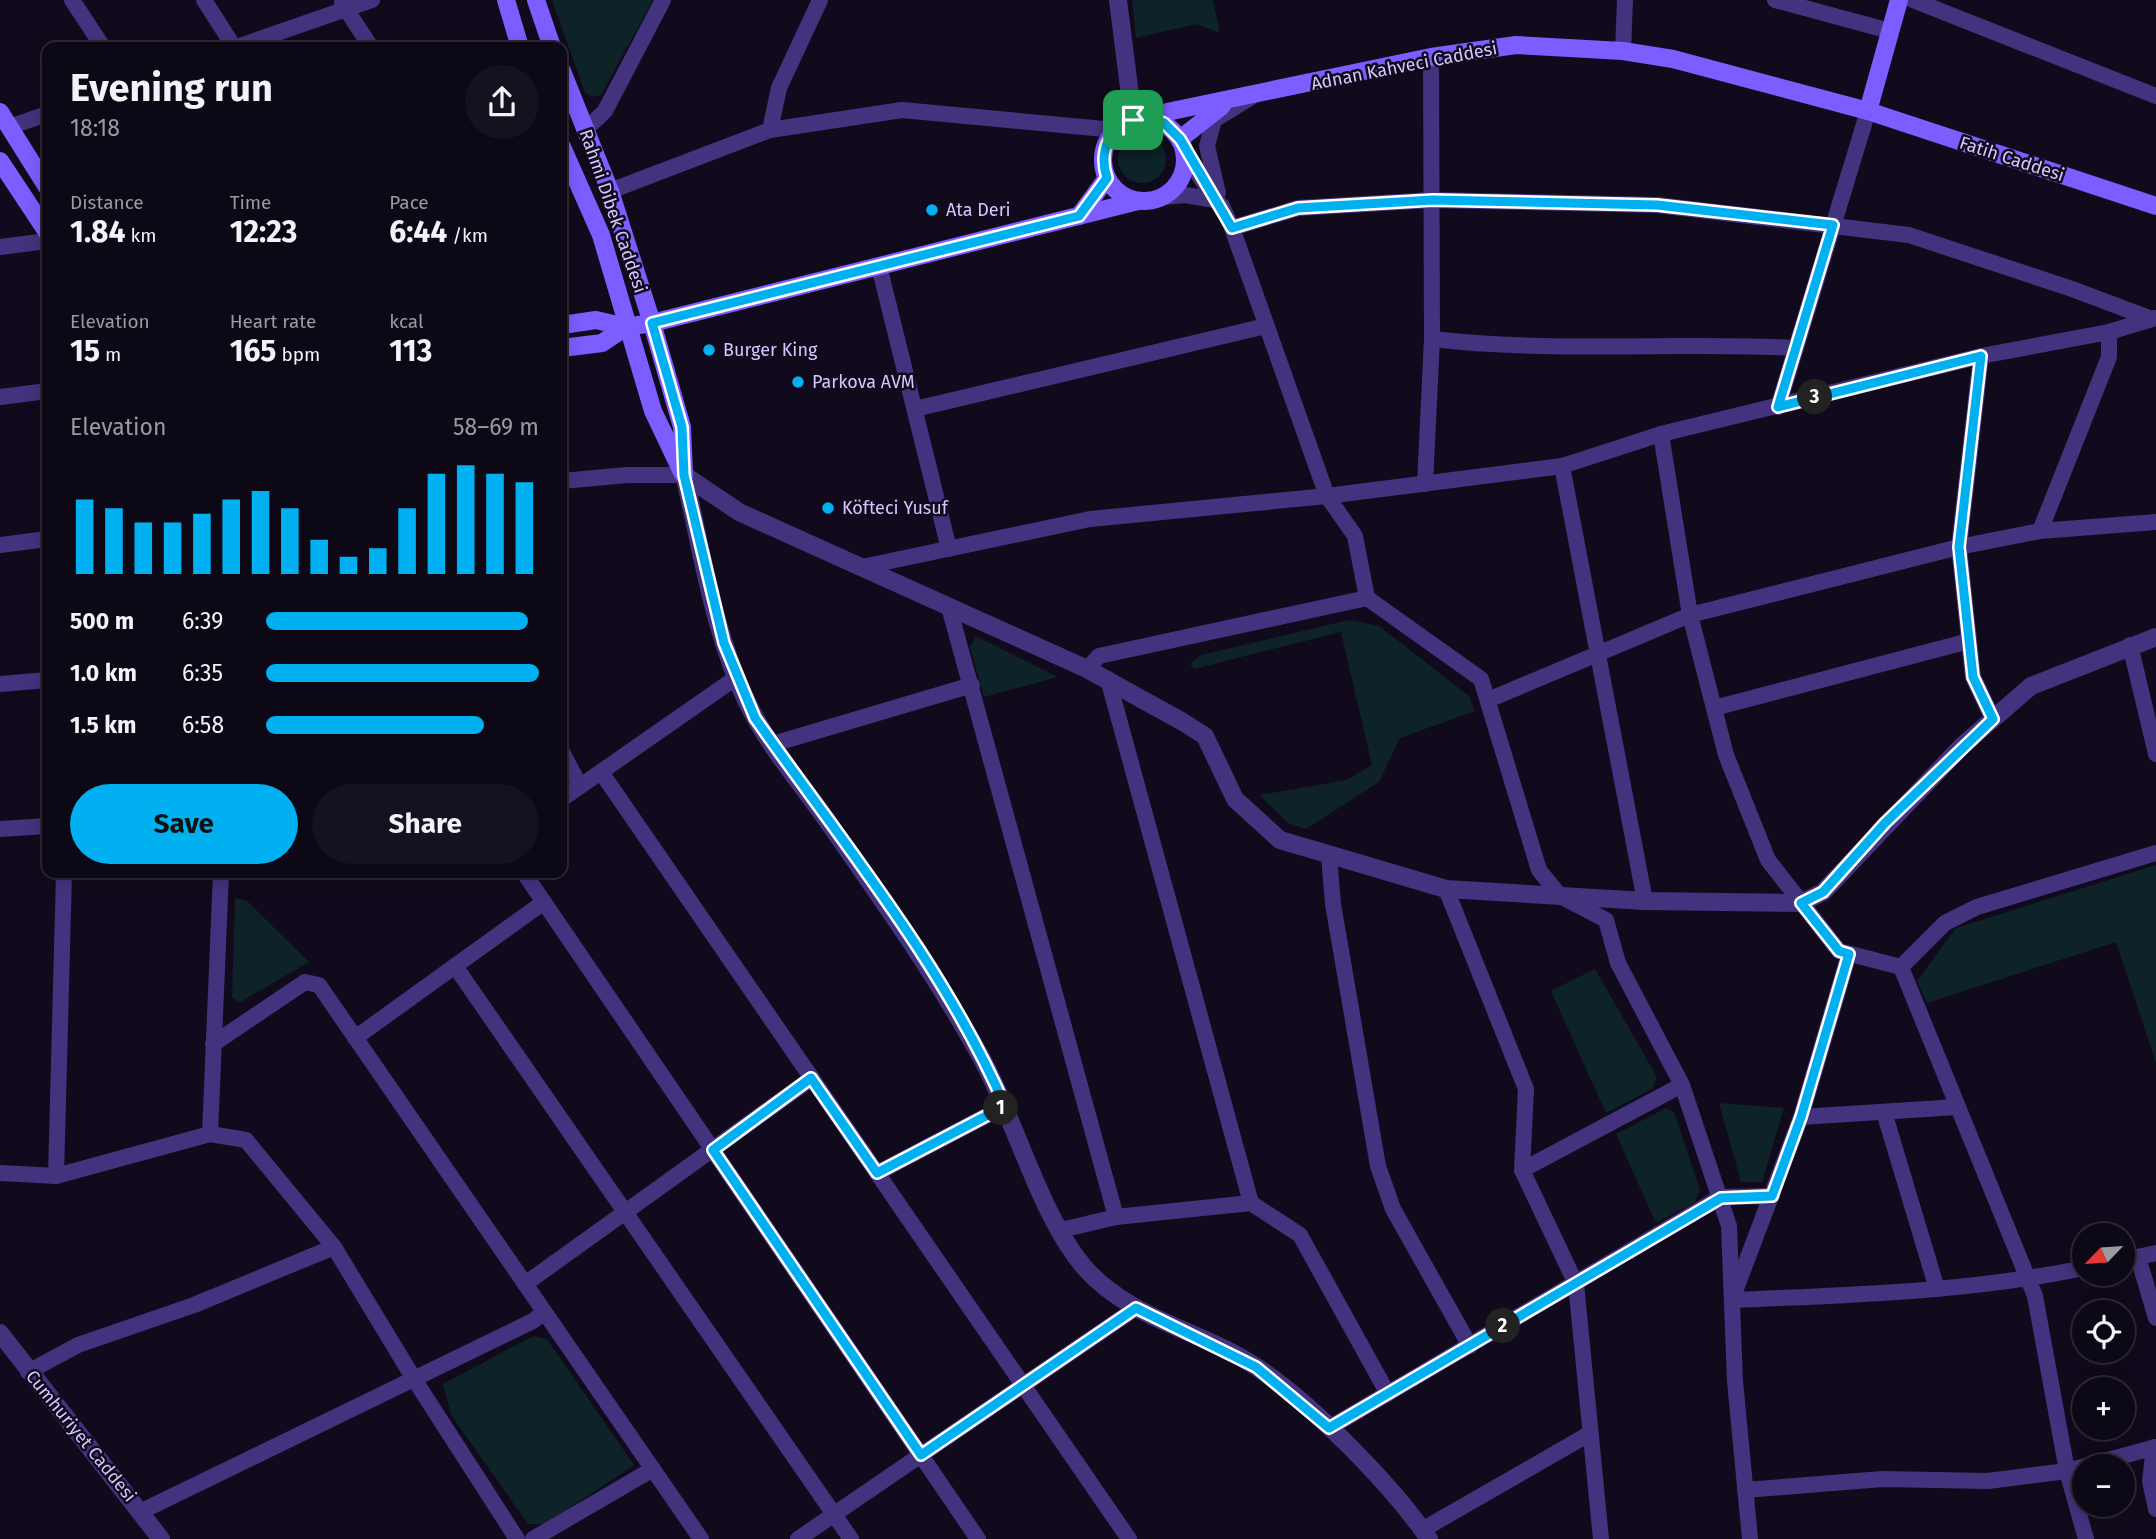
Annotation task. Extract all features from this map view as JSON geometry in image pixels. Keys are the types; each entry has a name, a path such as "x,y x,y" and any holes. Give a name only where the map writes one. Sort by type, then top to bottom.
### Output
{"main road":[{"path":"506,0 519,42"},
{"path":"536,0 550,42"},
{"path":"1868,111 1899,0"},
{"name":"Adnan Kahveci Caddesi","path":"1153,119 1167,113 1431,57 1516,45 1623,51 1673,59 1868,111"},
{"name":"Rahmi Dibek Caddesi","path":"567,84 610,191 652,323 682,427 684,475"},
{"name":"Adnan Kahveci Caddesi","path":"1182,145 1228,102"},
{"name":"Fatih Caddesi","path":"1868,111 2156,206"},
{"path":"567,324 596,320 626,327 652,323 1138,201 1163,197 1181,178 1182,145 1164,123 1153,119 1133,120 1115,130 1103,152 1107,178 1125,197 1138,201"},
{"path":"5,120 42,179"},
{"name":"Rahmi Dibek Caddesi","path":"567,157 601,235 620,294 626,327 661,435 684,475"},
{"path":"0,161 42,224"},
{"path":"1079,216 1107,178"},
{"path":"567,347 602,343 626,327"}],"street":[{"path":"72,0 100,42"},
{"path":"204,0 233,42"},
{"path":"249,42 343,5 372,0"},
{"path":"585,130 605,111 663,0"},
{"path":"769,130 779,88 820,0"},
{"path":"1118,0 1133,120"},
{"path":"1623,51 1625,0"},
{"path":"1775,0 1890,31"},
{"path":"1913,0 2156,96"},
{"path":"343,5 368,42"},
{"path":"1425,484 1432,339 1431,57"},
{"path":"1218,203 1208,146 1214,120 1254,96"},
{"path":"610,191 769,130 902,110 1115,130"},
{"path":"1778,407 1868,111"},
{"path":"5,120 42,115"},
{"path":"1182,145 1232,228 1327,496 1355,536 1367,598 1481,679 1539,870 1560,896 1606,920 1618,963 1682,1086 1729,1226 1750,1539"},
{"path":"1163,197 1185,194 1218,203"},
{"path":"1232,228 1298,208 1433,200 1657,205 1909,235 2154,318"},
{"path":"0,247 42,242"},
{"path":"879,266 949,549"},
{"path":"862,567 1090,519 1327,496 1562,466 1661,434 1981,356 2109,332 2154,318"},
{"path":"915,409 1266,327"},
{"path":"2040,531 2109,357 2109,332"},
{"path":"1432,339 1488,345 1715,344 1796,348"},
{"path":"1981,356 1959,547 1973,677 1993,719"},
{"path":"0,397 42,392"},
{"path":"1661,434 1690,615 1726,755 1768,860 1839,951 1900,967"},
{"path":"1562,466 1645,901"},
{"path":"567,481 627,475 684,475 739,512 1087,669 1205,736 1235,799 1280,840 1446,889 1645,901 1801,903 1823,892 1885,823 2031,686 2156,637"},
{"name":"Rahmi Dibek Caddesi","path":"684,475 724,643 755,718 903,927 977,1050 1060,1230 1085,1268 1136,1308 1256,1367 1329,1428 1399,1501 1426,1534"},
{"path":"1488,700 1690,615 1959,547 2040,531 2156,522"},
{"path":"0,545 42,540"},
{"path":"1087,669 1100,656 1367,598"},
{"path":"950,607 1116,1217"},
{"path":"1714,708 1969,640"},
{"path":"2130,645 2156,754"},
{"path":"567,795 737,677"},
{"path":"0,684 42,680"},
{"path":"1108,680 1251,1203"},
{"path":"773,744 972,685"},
{"path":"567,761 580,786"},
{"path":"601,772 1129,1539"},
{"path":"567,785 580,786"},
{"path":"0,829 42,826"},
{"path":"1900,967 1945,923 1977,907 2156,853"},
{"path":"1329,855 1333,904 1378,1166 1393,1209 1471,1346"},
{"path":"56,1176 64,878"},
{"path":"209,1134 221,878"},
{"path":"527,878 978,1539"},
{"path":"1446,889 1526,1088 1522,1170 1576,1284 1601,1539"},
{"path":"355,1038 544,902"},
{"path":"1732,1300 1801,1117 1849,954"},
{"path":"455,966 851,1539"},
{"path":"1900,967 2035,1296 2067,1471 2086,1539"},
{"path":"214,1044 305,982 319,985 701,1539"},
{"path":"525,1284 811,1078"},
{"path":"1522,1170 1682,1086"},
{"path":"877,1173 1005,1106"},
{"path":"1801,1117 1956,1107"},
{"path":"1884,1112 1937,1289"},
{"path":"0,1173 56,1176 209,1134 246,1140 334,1247 414,1379 517,1539"},
{"path":"1329,1428 1721,1198 1772,1196"},
{"path":"1060,1230 1116,1217 1251,1203 1300,1235 1388,1394"},
{"path":"28,1372 78,1345 194,1305 334,1247"},
{"path":"2135,1258 2156,1253"},
{"path":"2135,1270 2156,1318"},
{"path":"1732,1300 1937,1289 2028,1280 2072,1271"},
{"path":"798,1539 1136,1308"},
{"path":"142,1511 533,1321 544,1312"},
{"name":"Cumhuriyet Caddesi","path":"0,1333 28,1372 142,1511 161,1539"},
{"path":"1426,1534 1589,1434"},
{"path":"1745,1490 1882,1479 1988,1481 2067,1471 2155,1447 2150,1481 2156,1509"},
{"path":"533,1539 653,1469"}],"green space":[{"path":"552,0 653,0 601,95 593,97 585,93"},
{"path":"1132,0 1213,0 1220,33 1196,24 1136,38"},
{"path":"1142,135 1159,142 1166,159 1159,176 1142,183 1125,176 1118,159 1125,142"},
{"path":"1349,620 1379,626 1469,696 1475,711 1400,738 1379,782 1306,829 1288,823 1259,795 1347,780 1372,765 1341,632 1194,669 1190,664 1201,655"},
{"path":"976,636 1058,677 984,697 970,647"},
{"path":"2156,865 2156,1063 2116,942 1927,1003 1917,981 1956,928"},
{"path":"235,898 247,901 309,962 239,1003 232,997"},
{"path":"1595,969 1657,1077 1652,1089 1606,1113 1551,991"},
{"path":"1719,1103 1784,1108 1762,1182 1741,1182"},
{"path":"1666,1108 1674,1112 1700,1190 1695,1202 1656,1223 1616,1134"},
{"path":"533,1336 547,1339 634,1465 546,1524 528,1524 451,1415 443,1384"}],"place":[{"name":"Ata Deri","path":"932,210"},
{"name":"Burger King","path":"709,350"},
{"name":"Parkova AVM","path":"798,382"},
{"name":"Köfteci Yusuf","path":"828,508"}],"route":[{"path":"1153,119 1173,130 1180,139 1184,152 1215,200 1222,206 1232,228 1298,208 1433,200 1657,205 1833,225 1778,407 1981,356 1959,547 1973,677 1993,719 1885,823 1823,892 1801,903 1839,951 1849,954 1801,1117 1772,1196 1721,1198 1329,1428 1256,1367 1136,1308 921,1455 713,1150 811,1078 877,1173 1005,1106 977,1050 903,927 755,718 744,697 724,643 684,475 682,427 652,323 1079,216 1107,178 1103,166 1103,152 1107,140 1115,130 1133,120 1153,119"}]}
